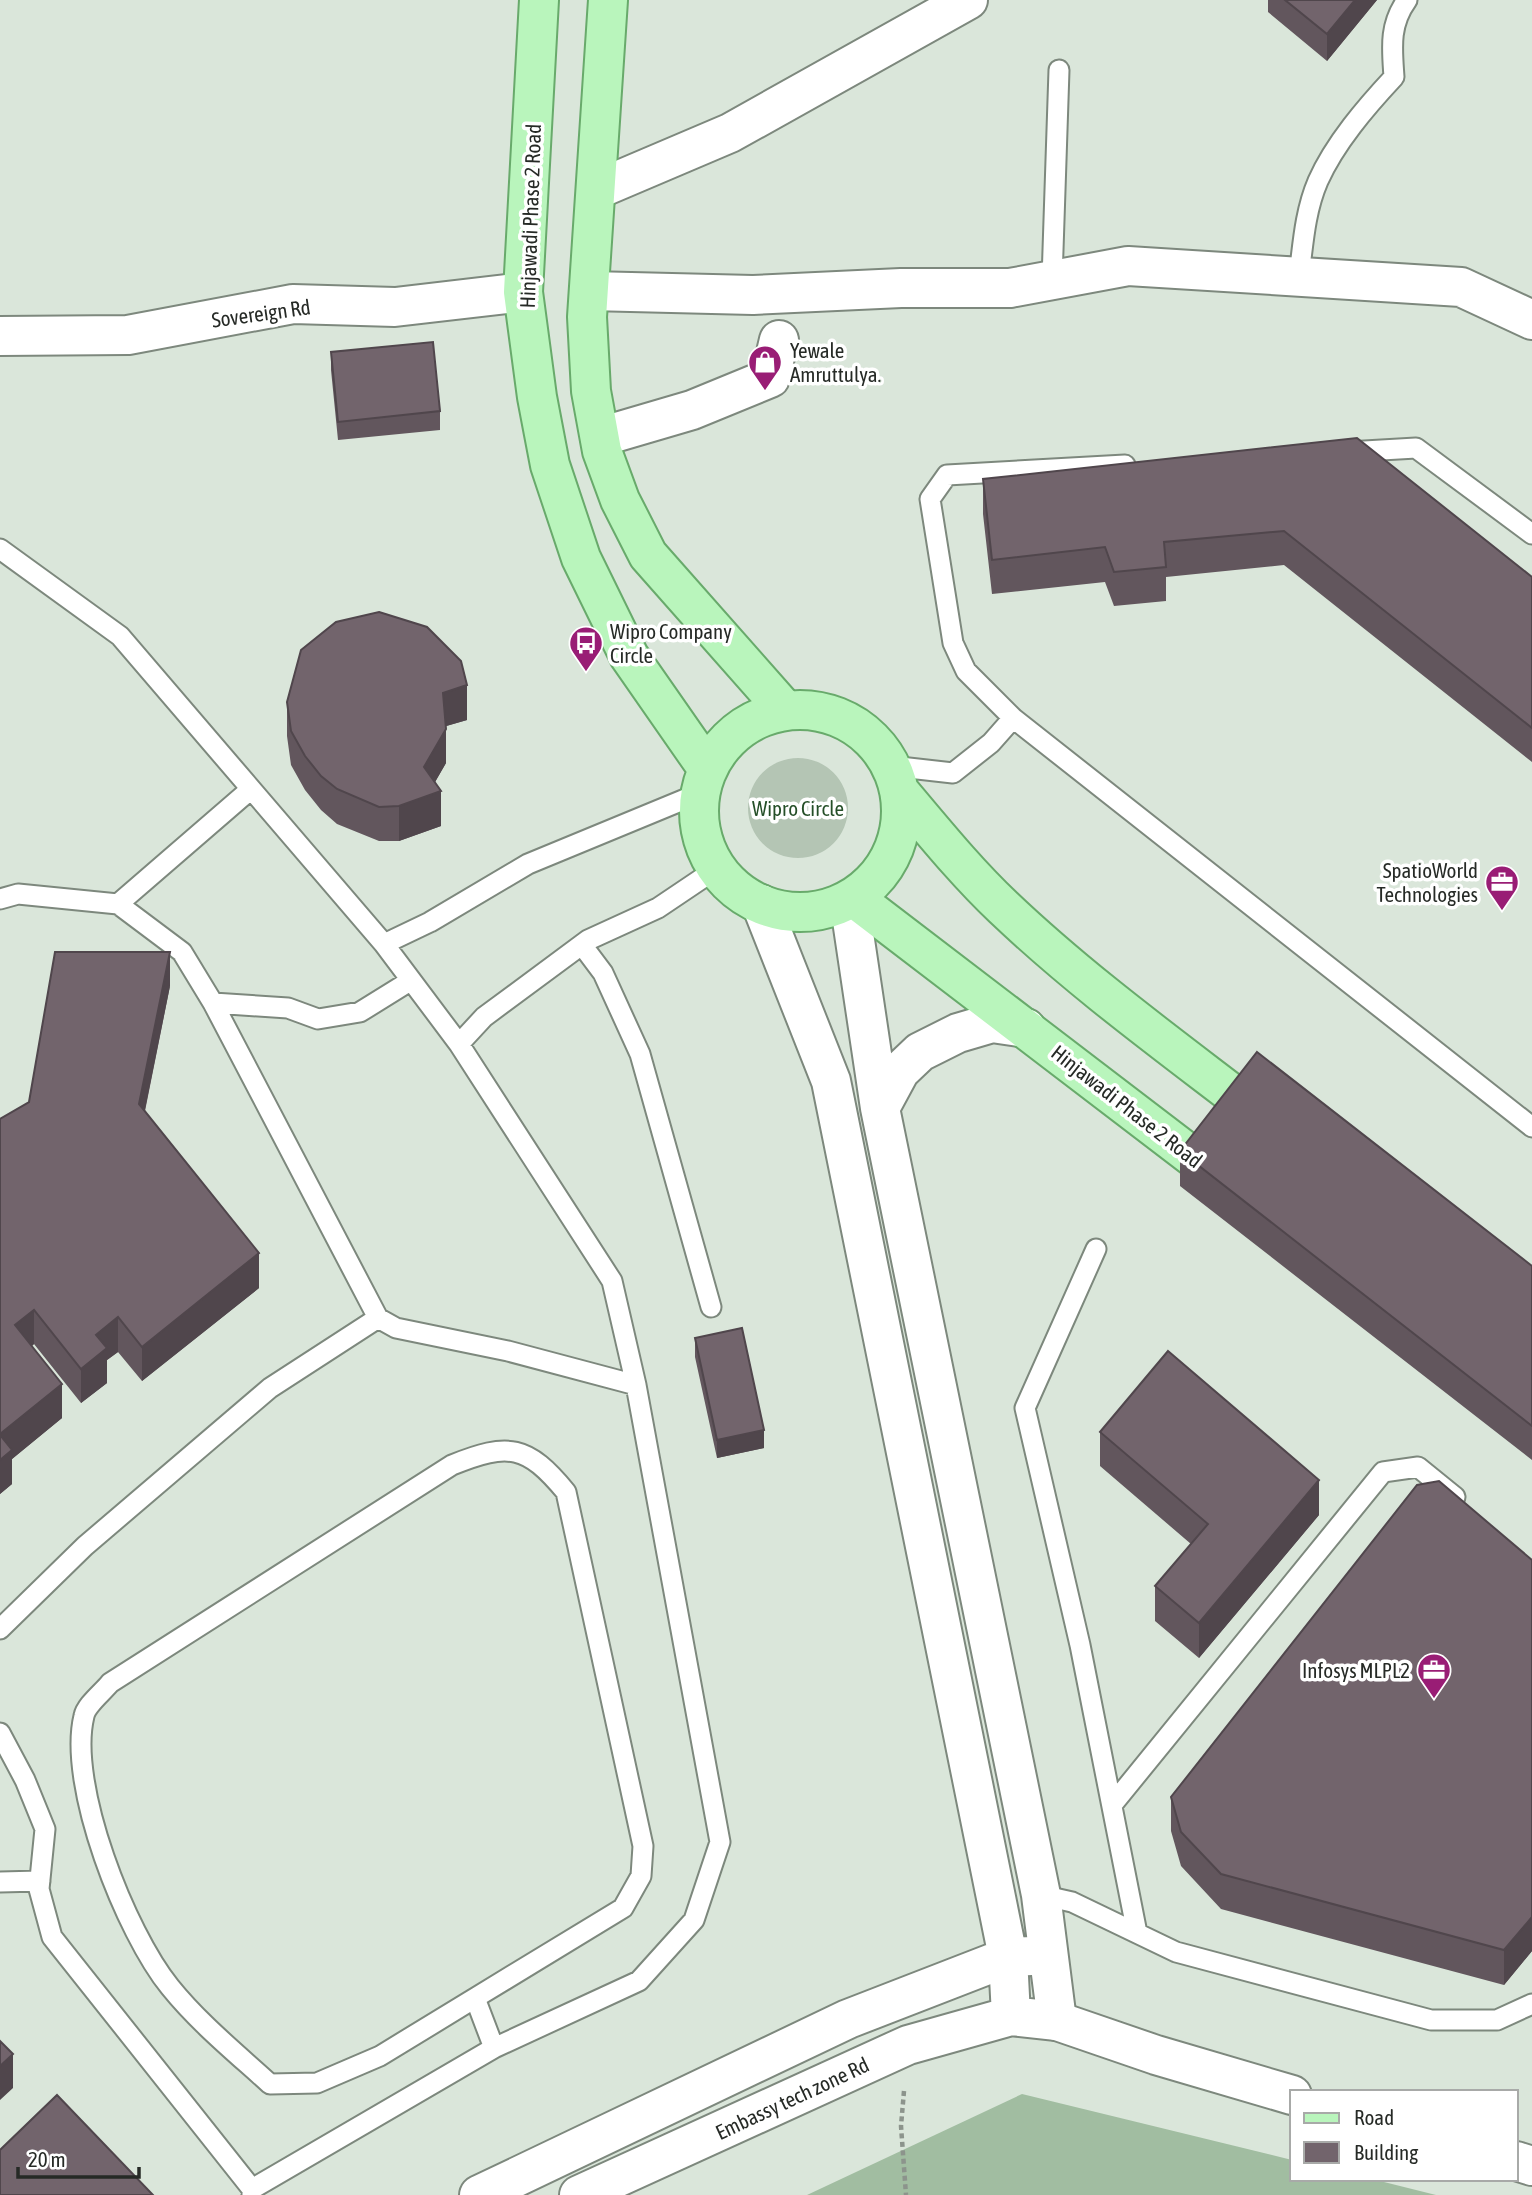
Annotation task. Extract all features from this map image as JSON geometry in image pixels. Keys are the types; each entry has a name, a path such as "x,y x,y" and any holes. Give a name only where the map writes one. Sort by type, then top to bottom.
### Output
{"main road":[{"name":"Hinjawadi Phase 2 Road","path":"539,0 523,292 537,397 550,465 581,558 629,656 703,780"},
{"path":"608,0 587,317 591,391 600,437 620,500 648,555 785,710"},
{"path":"896,779 902,816 897,840 888,863 873,882 851,899 806,913 782,911 761,904 736,890 716,869 704,845 699,819 703,780 720,746 738,729 760,717 785,710 810,709 835,715 858,727 877,745 896,779 943,844 1002,906 1072,969 1302,1147"},
{"name":"Hinjawadi Phase 2 Road","path":"851,899 1026,1028 1256,1206"}],"street":[{"path":"596,190 730,133 968,0"},
{"path":"590,290 753,295 901,288 1010,288 1128,266 1461,287 1532,320"},
{"name":"Sovereign Rd","path":"0,336 128,335 293,304 396,307 523,292"},
{"path":"600,437 692,410 770,378 779,340"},
{"path":"851,899 880,1108 1041,1895 1051,1955 1057,2021"},
{"path":"761,904 831,1081 1008,1957 1011,2016 1057,2021 1156,2055 1290,2094"},
{"path":"880,1108 900,1071 920,1052 958,1033 992,1023 1026,1028"},
{"path":"479,2195 848,2020 1008,1957 1051,1955"},
{"name":"Embassy tech zone Rd","path":"579,2195 908,2045 1011,2016"}],"lane":[{"path":"1299,276 1307,217 1318,180 1371,103 1394,77 1391,43 1394,21 1407,0"},
{"path":"1052,280 1059,70"},
{"path":"1334,453 1416,448 1532,534"},
{"path":"1140,464 947,475 930,499 953,643 966,671 1013,718 1532,1127"},
{"path":"0,549 120,636 384,944 459,1044 612,1281 636,1385 720,1842 694,1920 639,1981 494,2048 252,2192 52,1937 40,1881 45,1829 0,1733"},
{"path":"896,779 953,773 991,743 1013,718"},
{"path":"384,944 430,922 528,864 703,780"},
{"path":"118,904 251,789"},
{"path":"459,1044 484,1017 582,945 658,908 716,869"},
{"path":"0,899 18,894 118,904 182,952 213,1003 378,1318 396,1328 508,1351 636,1385"},
{"path":"582,945 603,973 640,1054 711,1307"},
{"path":"213,1003 288,1009 318,1019 360,1012 410,981"},
{"path":"1096,1248 1025,1408 1080,1645 1137,1933"},
{"path":"0,1629 85,1546 270,1388 378,1318"},
{"path":"487,1450 522,1452 544,1465 566,1492 643,1846 641,1876 623,1908 475,1997 380,2056 317,2083 270,2084 168,1985 120,1904 96,1832 82,1759 84,1714 110,1683 452,1465 487,1450"},
{"path":"1112,1805 1383,1472 1418,1467 1470,1510"},
{"path":"0,1882 40,1881"},
{"path":"1041,1895 1072,1902 1176,1952 1431,2020 1497,2020 1532,2004"},
{"path":"475,1997 494,2048"}],"path":[{"path":"906,2195 901,2126 908,2045"}],"green space":[{"name":"Wipro Circle","path":"798,758 826,766 840,780 848,808 840,836 826,850 798,858 770,850 756,836 748,808 756,780 770,766"},
{"path":"1022,2094 1290,2160 1290,2181 1380,2181 1436,2195 807,2195"}],"building":[{"path":"1285,0 1355,0 1327,34"},
{"path":"433,342 440,411 338,422 331,352"},
{"path":"1357,438 1532,577 1532,728 1284,531 1164,542 1166,567 1114,572 1105,547 992,560 983,479"},
{"path":"379,612 427,627 461,661 467,685 443,693 446,729 424,767 441,791 399,806 379,807 337,789 321,776 305,756 291,731 287,702 301,650 336,622"},
{"path":"55,952 170,952 139,1104 259,1253 142,1347 118,1317 96,1335 107,1348 81,1369 34,1310 15,1325 62,1384 0,1434 0,1119 29,1102"},
{"path":"1257,1052 1532,1266 1532,1426 1180,1151"},
{"path":"742,1328 764,1430 717,1440 695,1338"},
{"path":"1168,1351 1319,1480 1199,1623 1155,1586 1208,1524 1100,1432"},
{"path":"0,1435 12,1450 0,1460"},
{"path":"1439,1481 1532,1560 1532,1917 1504,1950 1221,1874 1181,1832 1171,1797 1417,1485"},
{"path":"0,2041 13,2054 0,2066"},
{"path":"57,2095 153,2195 0,2195 0,2150"}],"place":[{"name":"Yewale Amruttulya.","path":"765,392"},
{"name":"Wipro Company Circle","path":"586,673"},
{"name":"SpatioWorld Technologies","path":"1502,912"},
{"name":"Infosys MLPL2","path":"1434,1700"}]}
